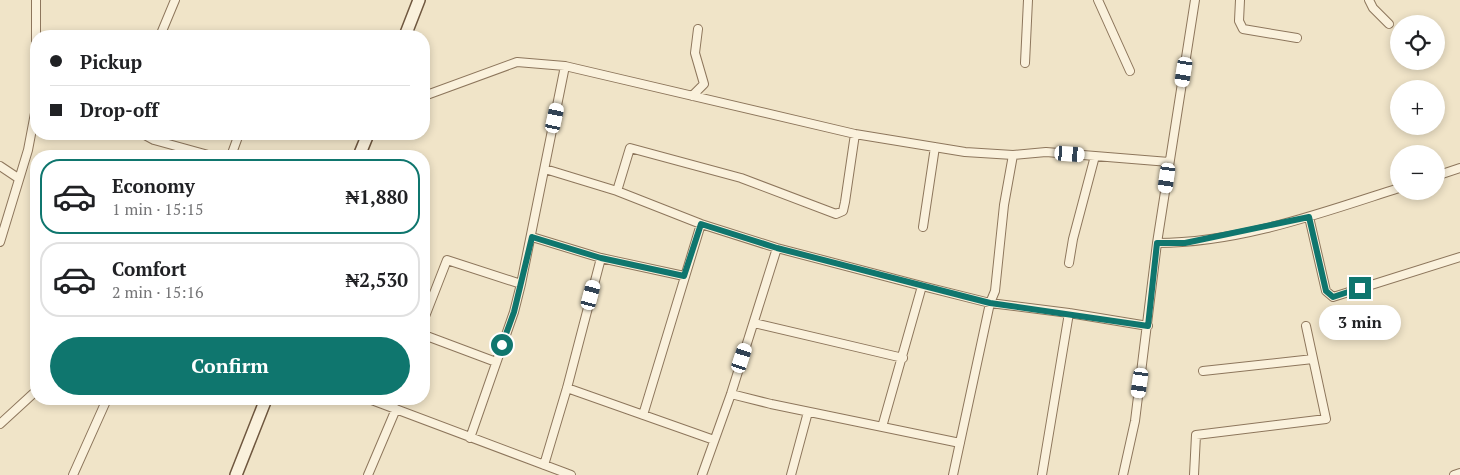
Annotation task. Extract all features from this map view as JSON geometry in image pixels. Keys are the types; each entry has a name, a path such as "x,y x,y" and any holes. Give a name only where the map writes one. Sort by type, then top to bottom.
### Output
{"main road":[{"path":"407,30 419,0"},
{"path":"236,475 264,405"}],"street":[{"path":"36,0 36,30"},
{"path":"162,30 175,0"},
{"path":"1024,63 1028,0"},
{"path":"1098,0 1130,70"},
{"path":"1123,475 1135,421 1157,243 1195,0"},
{"path":"1240,0 1239,21 1242,29 1297,38"},
{"path":"1369,0 1373,8 1389,24"},
{"path":"692,96 704,84 695,53 698,29"},
{"path":"430,94 517,62 565,66 854,134 965,152 1013,155 1046,152 1169,162"},
{"path":"470,438 514,312 532,237 565,66"},
{"path":"617,191 630,148 741,178 836,214 843,211 846,202 854,134"},
{"path":"0,242 30,140"},
{"path":"154,140 190,150"},
{"path":"923,227 935,147"},
{"path":"953,475 990,303 996,291 1004,205 1013,155"},
{"path":"1069,263 1073,239 1095,156"},
{"path":"0,166 18,178"},
{"path":"1445,173 1460,168"},
{"path":"545,169 617,191 701,224 777,248 922,286 990,303 1148,326"},
{"path":"1157,243 1185,243 1309,217 1390,191"},
{"path":"1309,217 1326,291 1333,297 1460,257"},
{"path":"643,415 701,224"},
{"path":"532,237 601,258 684,276"},
{"path":"702,475 731,394 777,248"},
{"path":"544,465 568,388 601,258"},
{"path":"430,303 446,260 521,284"},
{"path":"882,427 922,286"},
{"path":"1042,475 1069,313"},
{"path":"754,323 903,358"},
{"path":"1194,475 1196,436 1326,419 1306,326"},
{"path":"430,337 496,362"},
{"path":"1203,371 1313,359"},
{"path":"568,388 714,440"},
{"path":"731,394 960,443"},
{"path":"0,424 30,396"},
{"path":"73,475 104,405"},
{"path":"384,405 571,475"},
{"path":"368,475 396,410"},
{"path":"791,475 808,412"},
{"path":"1454,475 1460,473"}],"route":[{"path":"502,345 514,312 532,237 601,258 684,276 701,224 777,248 990,303 1148,326 1157,243 1185,243 1309,217 1326,291 1333,297 1360,288"}]}
